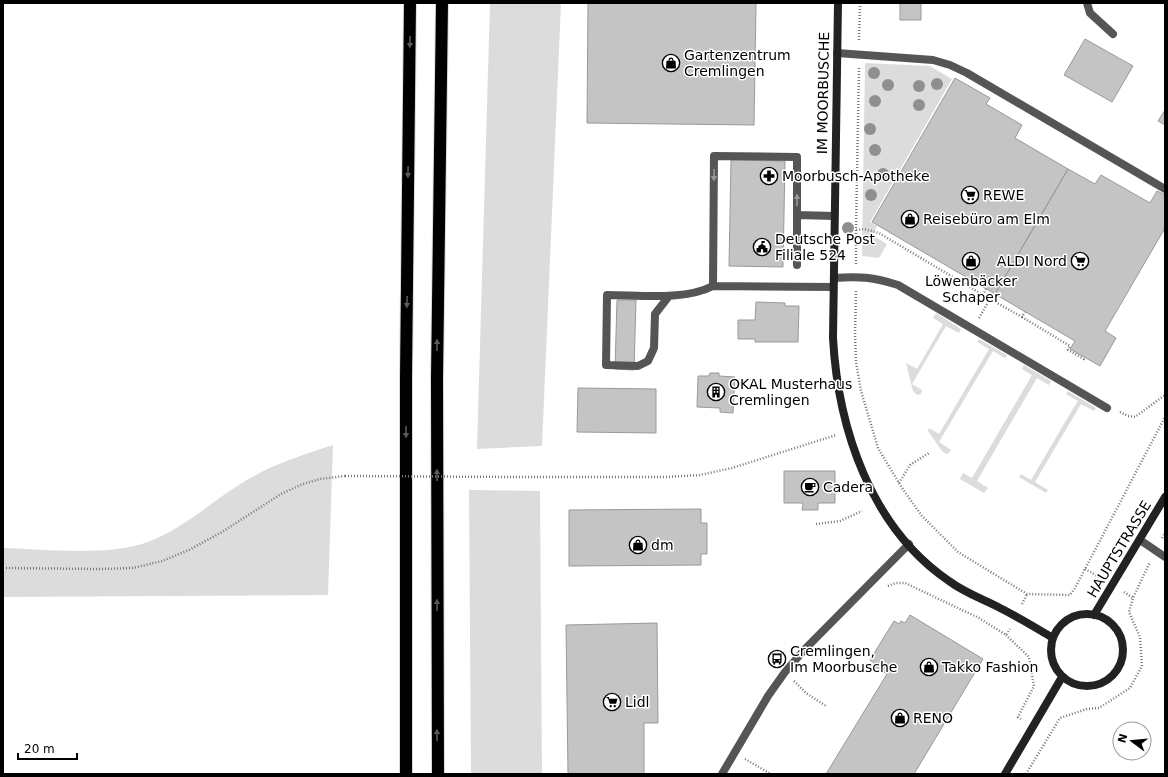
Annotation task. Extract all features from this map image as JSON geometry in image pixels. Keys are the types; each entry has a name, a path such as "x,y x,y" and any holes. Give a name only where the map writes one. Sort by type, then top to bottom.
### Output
{"highway":[{"path":"406,774 406,377 410,3"},
{"path":"438,774 437,378 442,3"}],"street":[{"name":"IM MOORBUSCHE","path":"838,3 833,338 834,365 840,400 848,432 865,478 877,502 890,521 924,561 950,582 970,594 1001,608 1053,638"},
{"path":"1087,3 1090,13 1113,34"},
{"path":"837,53 933,60 950,65 1165,189"},
{"path":"713,286 714,156 797,157 797,265"},
{"path":"797,215 834,216"},
{"path":"834,278 857,277 879,279 898,285 1106,408"},
{"path":"669,296 655,314 654,348 648,361 638,366 606,365 607,295 669,296 695,293 713,286 833,287"},
{"name":"HAUPTSTRASSE","path":"1094,615 1165,497"},
{"path":"1140,540 1165,556"},
{"path":"722,774 768,696 785,672 805,649 909,544"},
{"path":"1077,615 1094,615 1111,623 1118,630 1122,639 1123,657 1114,674 1107,680 1093,685 1079,685 1062,677 1058,671 1052,659 1051,652 1053,638 1062,624 1069,619 1077,615"},
{"path":"1005,774 1062,677"}],"path":[{"path":"860,3 856,230 856,362 861,391 878,448 899,483 922,516 958,552 1027,594 1070,595 1165,417"},
{"path":"856,230 864,229 878,233 1022,317 1070,346 1068,350 1084,359 1085,358"},
{"path":"983,295 986,289"},
{"path":"973,329 990,299"},
{"path":"1022,317 1025,312"},
{"path":"1106,408 1135,417 1165,394"},
{"path":"3,568 134,568 162,562 189,550 222,532 281,494 303,484 320,479 345,476 665,477 700,475 732,468 848,432"},
{"path":"899,483 910,466 929,453"},
{"path":"816,524 840,521 862,511"},
{"path":"1026,774 1060,718 1087,709 1099,708 1130,688 1142,666 1140,637 1129,612 1133,598 1155,550 1165,533"},
{"path":"861,592 877,592 896,583 905,583 979,618 1006,635 1029,657 1034,686 1018,717 1047,738"},
{"path":"1006,635 1027,594"},
{"path":"785,672 806,693 826,706"},
{"path":"734,753 771,774"}],"shaded area":[{"path":"490,3 561,3 542,446 477,449"},
{"path":"865,63 930,66 952,79 870,222 877,226 872,235 887,244 879,258 862,256"},
{"path":"936,313 961,329 959,333 946,326 912,384 922,390 921,394 917,395 913,391 906,363 917,369 943,324 933,318"},
{"path":"979,339 1007,355 1005,358 993,351 939,442 951,450 946,454 942,451 928,431 929,428 939,434 989,349 977,342"},
{"path":"1024,365 1051,381 1049,385 1037,378 977,481 988,488 984,493 960,479 963,473 972,478 1032,375 1022,369"},
{"path":"1068,391 1096,408 1094,411 1081,404 1035,482 1048,490 1046,493 1019,477 1021,474 1031,480 1078,401 1066,394"},
{"path":"333,445 328,595 3,597 3,548 91,551 126,548 142,544 158,538 186,522 240,484 263,471"},
{"path":"469,490 540,491 542,774 471,774"}],"building":[{"name":"Gartenzentrum Cremlingen","path":"588,3 756,3 754,125 587,123"},
{"path":"900,3 921,3 921,20 900,20"},
{"path":"1085,39 1133,66 1112,102 1064,75"},
{"name":"REWE","path":"955,78 990,98 986,104 1022,125 1015,138 1068,169 995,294 872,222"},
{"path":"1165,110 1165,125 1158,121"},
{"path":"731,160 785,161 783,267 729,266"},
{"name":"ALDI Nord","path":"1068,169 1095,184 1101,175 1150,203 1157,191 1165,195 1165,228 1105,331 1116,338 1100,366 1070,349 1075,341 995,294"},
{"path":"617,300 636,300 634,370 615,369"},
{"path":"756,302 785,303 785,306 799,306 798,342 755,342 755,339 738,339 738,320 755,320"},
{"name":"OKAL Musterhaus Cremlingen","path":"710,373 719,373 719,376 735,377 733,413 720,412 720,408 697,407 698,376 709,376"},
{"path":"578,388 656,389 656,433 577,432"},
{"name":"Cadera","path":"784,471 835,471 835,503 818,503 818,510 802,510 803,503 784,503"},
{"name":"dm","path":"701,509 701,523 707,523 707,554 701,554 701,565 569,566 569,510"},
{"path":"910,615 983,659 914,774 826,774 887,674 874,666 875,664 870,660 894,621 899,624 901,621 905,623"},
{"name":"Lidl","path":"657,623 658,723 644,723 644,774 568,774 566,625"}],"place":[{"name":"Gartenzentrum Cremlingen","path":"671,63"},
{"name":"Moorbusch-Apotheke","path":"769,176"},
{"name":"REWE","path":"970,195"},
{"name":"Reisebüro am Elm","path":"910,219"},
{"name":"Deutsche Post Filiale 524","path":"762,247"},
{"name":"Löwenbäcker Schaper","path":"971,261"},
{"name":"ALDI Nord","path":"1080,261"},
{"name":"OKAL Musterhaus Cremlingen","path":"716,392"},
{"name":"Cadera","path":"810,487"},
{"name":"dm","path":"638,545"},
{"name":"Cremlingen, Im Moorbusche","path":"777,659"},
{"name":"Takko Fashion","path":"929,667"},
{"name":"Lidl","path":"612,702"},
{"name":"RENO","path":"900,718"}]}
